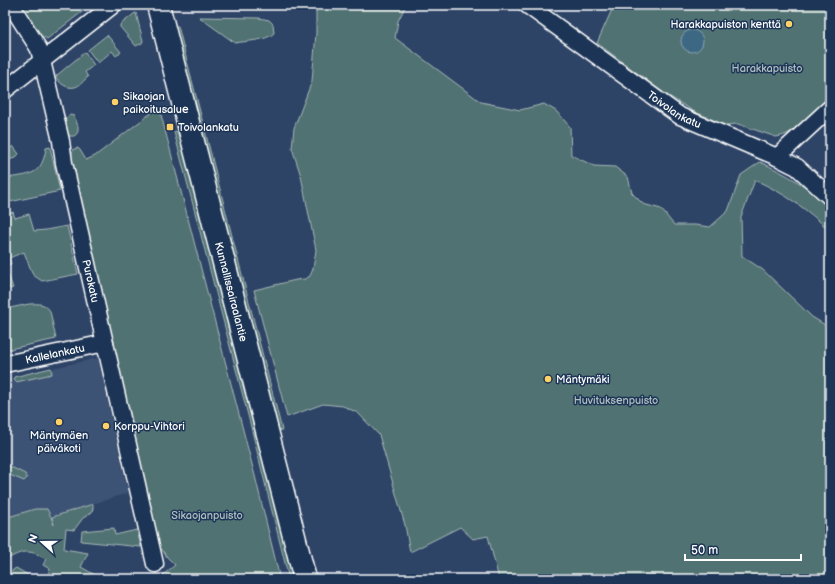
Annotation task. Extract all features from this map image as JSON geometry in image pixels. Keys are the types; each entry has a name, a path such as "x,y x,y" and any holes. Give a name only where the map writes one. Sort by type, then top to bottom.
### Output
{"street":[{"name":"Purokatu","path":"11,5 39,49 61,141 67,178 155,564"},
{"path":"5,90 113,5"},
{"name":"Kunnallissairaalantie","path":"158,5 305,579"},
{"name":"Toivolankatu","path":"527,5 680,116 777,157 796,167 830,197"},
{"path":"777,157 830,108"},
{"name":"Kallelankatu","path":"5,364 105,343"}],"shaded area":[{"path":"692,30 700,33 703,41 700,49 692,52 684,49 681,41 684,33"},
{"name":"Mäntymäen päiväkoti","path":"98,358 128,493 5,531 5,379"}],"green space":[{"path":"19,5 91,5 47,39 37,33"},
{"name":"Huvituksenpuisto","path":"316,5 406,5 398,21 395,38 481,102 520,110 544,104 556,111 570,127 571,155 594,166 615,167 628,177 632,193 643,204 661,209 674,225 710,227 728,211 741,175 760,162 797,181 830,206 830,231 795,202 776,190 755,180 741,217 742,256 763,270 812,317 830,328 830,579 499,579 488,536 473,539 460,527 410,552 405,525 379,435 358,413 343,406 323,404 287,417 254,290 305,279 310,276 313,269 316,250 301,176 292,148 294,128 312,81 316,33"},
{"name":"Harakkapuisto","path":"614,5 830,5 830,100 798,130 796,128 787,134 776,137 738,124 725,125 693,111 664,93 597,43"},
{"path":"135,13 143,41 136,46 120,27 120,25"},
{"path":"199,17 259,18 269,20 273,24 274,33 266,38 235,43"},
{"path":"175,26 178,26 282,430 277,431"},
{"path":"107,35 121,52 116,56 112,51 98,63 88,50"},
{"path":"85,52 94,65 85,72 88,77 75,87 63,85 56,76"},
{"name":"Sikaojanpuisto","path":"159,107 255,476 280,579 158,579 175,565 158,544 70,160 74,149 78,148 86,160 95,156"},
{"path":"70,115 74,116 78,126 78,131 74,136 67,135 64,121"},
{"path":"176,131 184,145 291,558 292,579 289,579 174,132"},
{"path":"13,146 19,154 15,158 5,161 5,153"},
{"path":"50,147 60,191 5,203 5,178 27,175 38,169 44,157 46,148"},
{"path":"13,212 15,218 29,214 34,231 67,226 78,274 42,281 33,275 24,252 9,258 11,264 5,266 5,214"},
{"path":"5,266 13,288 10,289 9,286 5,288"},
{"path":"29,304 43,305 48,308 56,339 5,350 5,309"},
{"path":"51,368 52,374 16,382 14,377"},
{"path":"5,464 25,474 27,478 24,481 5,473"},
{"path":"93,504 92,512 83,518 74,530 66,529 64,549 88,553 81,567 102,579 47,579 50,569 43,565 46,559 30,552 16,554 5,560 5,518 35,509 47,509 54,525 52,517"},
{"path":"114,528 115,535 137,530 141,547 81,541 82,531"},
{"path":"16,568 35,579 7,579"}],"place":[{"name":"Harakkapuiston kenttä","path":"789,24"},
{"name":"Sikaojan paikoitusalue","path":"115,102"},
{"name":"Toivolankatu","path":"170,127"},
{"name":"Mäntymäki","path":"548,379"},
{"name":"Mäntymäen päiväkoti","path":"59,422"},
{"name":"Korppu-Vihtori","path":"106,426"}]}
